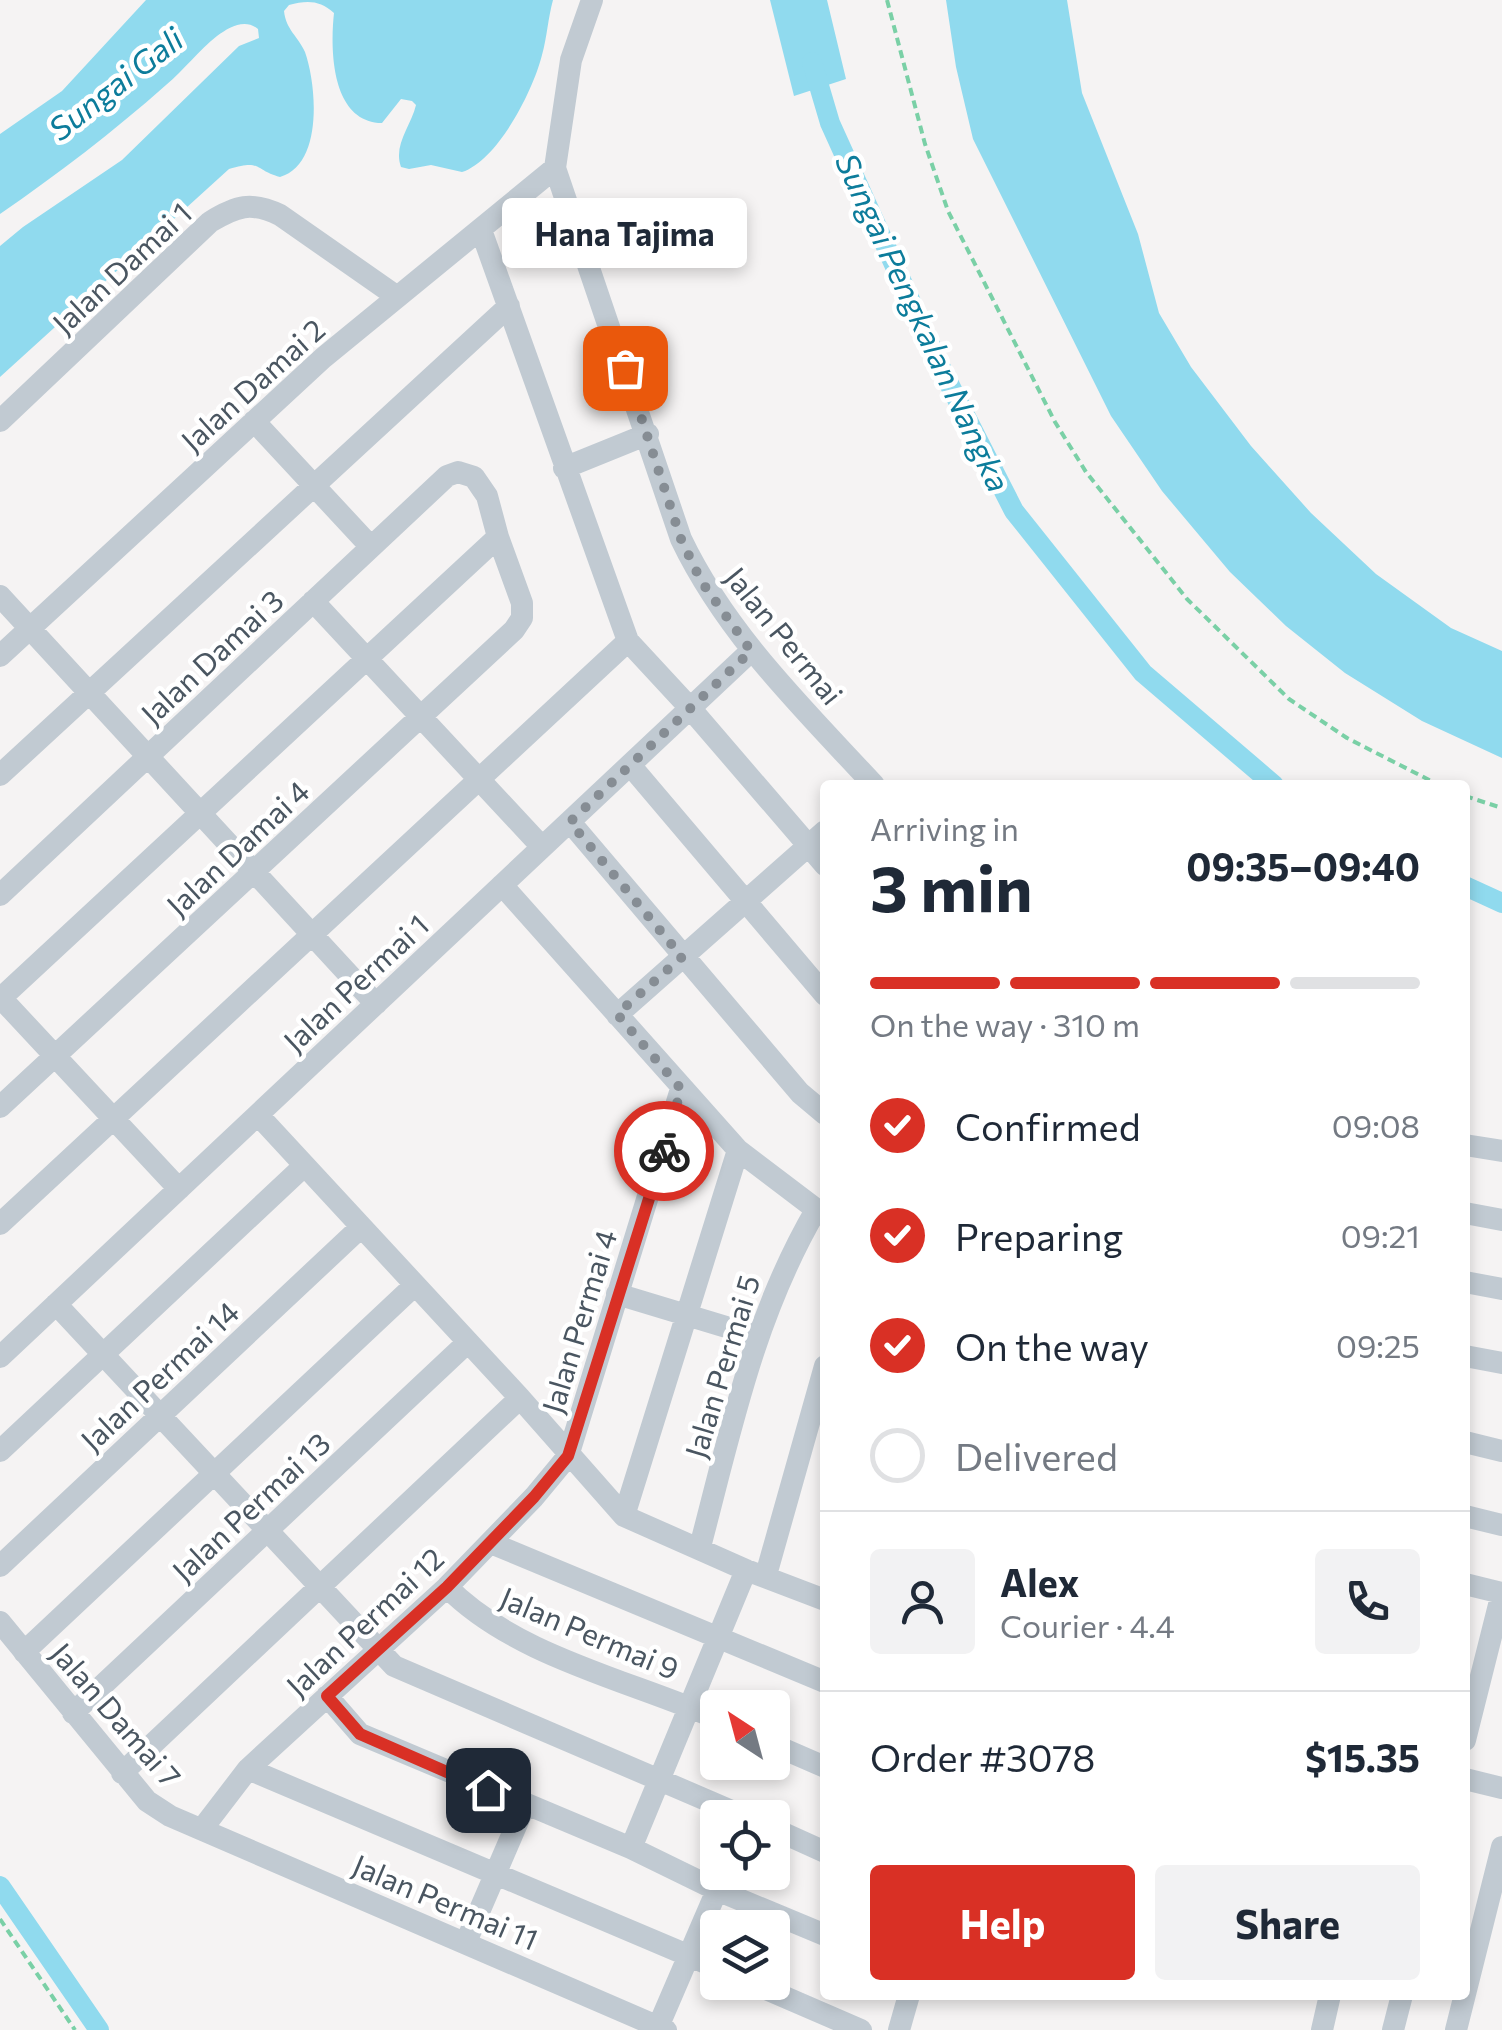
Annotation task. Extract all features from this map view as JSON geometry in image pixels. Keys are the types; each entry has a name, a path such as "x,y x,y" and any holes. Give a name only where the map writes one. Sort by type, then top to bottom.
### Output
{"street":[{"path":"554,168 571,60 592,0"},
{"name":"Jalan Damai 2","path":"0,656 254,420 396,296 554,168"},
{"name":"Jalan Permai","path":"554,168 681,539 701,581 751,651 869,780"},
{"name":"Jalan Damai 1","path":"0,421 210,222 246,204 262,206 280,215 396,296"},
{"path":"482,230 628,642 817,838 617,1014"},
{"path":"0,775 509,306"},
{"path":"254,420 371,547"},
{"path":"564,468 648,434"},
{"name":"Jalan Damai 3","path":"5,880 147,757 447,476 458,472 474,477 487,496 498,537"},
{"path":"179,1189 0,998 498,537"},
{"name":"Jalan Damai 4","path":"0,1107 514,630 522,618 522,603 498,537"},
{"path":"0,596 376,1004"},
{"path":"314,601 542,847"},
{"path":"0,1224 628,642"},
{"name":"Jalan Permai 1","path":"1,1355 751,651"},
{"path":"630,765 820,989"},
{"path":"570,822 800,1093 820,1110"},
{"path":"502,885 738,1150 820,1213"},
{"name":"Jalan Permai 4","path":"568,1456 681,1089"},
{"path":"258,1115 624,1516 820,1598"},
{"path":"1470,1146 1502,1150"},
{"path":"624,1516 738,1150"},
{"path":"0,1451 304,1166"},
{"name":"Jalan Permai 5","path":"700,1547 756,1336 788,1258 820,1213"},
{"path":"1470,1214 1502,1220"},
{"name":"Jalan Permai 14","path":"0,1566 360,1228"},
{"path":"1470,1283 1502,1289"},
{"path":"24,1652 415,1285"},
{"path":"617,1294 756,1336"},
{"path":"56,1304 394,1666 708,1800"},
{"name":"Jalan Permai 13","path":"73,1713 468,1342"},
{"path":"1470,1357 1502,1363"},
{"path":"631,1848 718,1636 756,1572 820,1381"},
{"path":"122,1773 520,1398"},
{"path":"1470,1443 1502,1451"},
{"name":"Jalan Permai 12","path":"202,1829 248,1769 447,1587 568,1456"},
{"path":"1470,1517 1502,1525"},
{"path":"490,1543 820,1680"},
{"path":"1470,1585 1502,1593 1470,1720"},
{"name":"Jalan Permai 9","path":"447,1587 472,1612 510,1636 700,1712"},
{"name":"Jalan Damai 7","path":"0,1622 147,1801 202,1829"},
{"path":"327,1696 360,1734 631,1848 700,1882"},
{"path":"790,1752 820,1765"},
{"path":"248,1769 700,1961"},
{"path":"1470,1780 1502,1788"},
{"path":"466,1942 525,1805"},
{"name":"Jalan Permai 11","path":"202,1829 662,2028"},
{"path":"790,1836 820,1850"},
{"path":"1470,1966 1502,1847"},
{"path":"662,2028 717,1890 820,1933"},
{"path":"790,1999 861,2030"},
{"path":"899,2030 908,2000"},
{"path":"1322,2030 1329,2000"},
{"path":"1394,2030 1401,2000"},
{"path":"1456,2030 1462,2000"}],"path":[{"path":"886,0 925,144 948,211 1055,422 1086,472 1188,598 1289,699 1347,738 1430,780"},
{"path":"1470,798 1502,808"},
{"path":"0,1920 75,2030"}],"water":[{"name":"Sungai Gali","path":"146,0 553,0 542,55 522,105 488,154 462,172 431,165 401,167 399,151 416,105 401,99 382,123 365,119 352,110 337,81 334,13 313,2 289,5 284,11 285,18 305,52 314,103 310,141 294,170 280,177 253,165 229,169 0,377 0,246 122,160 239,46 259,38 258,29 248,24 222,33 126,119 0,214 0,134 62,91"},
{"path":"770,0 827,0 846,79 794,96"},
{"path":"946,0 1067,0 1082,93 1138,234 1159,313 1191,367 1251,446 1311,513 1376,574 1451,628 1502,651 1502,758 1422,721 1345,673 1286,626 1230,572 1162,491 1111,416 973,139"}],"waterway":[{"name":"Sungai Pengkalan Nangka","path":"812,62 830,123 940,366 1014,511 1143,673 1268,780"},
{"name":"Sungai Pengkalan Nangka","path":"1470,888 1502,903"},
{"path":"0,1886 99,2030"}],"way so far":[{"path":"625,368 681,539 701,581 751,651 570,822 682,957 617,1014 681,1089 664,1151"}],"place":[{"name":"Hana Tajima","path":"625,368"}],"route":[{"path":"488,1790 360,1734 327,1696 447,1587 568,1456 664,1151"}]}
